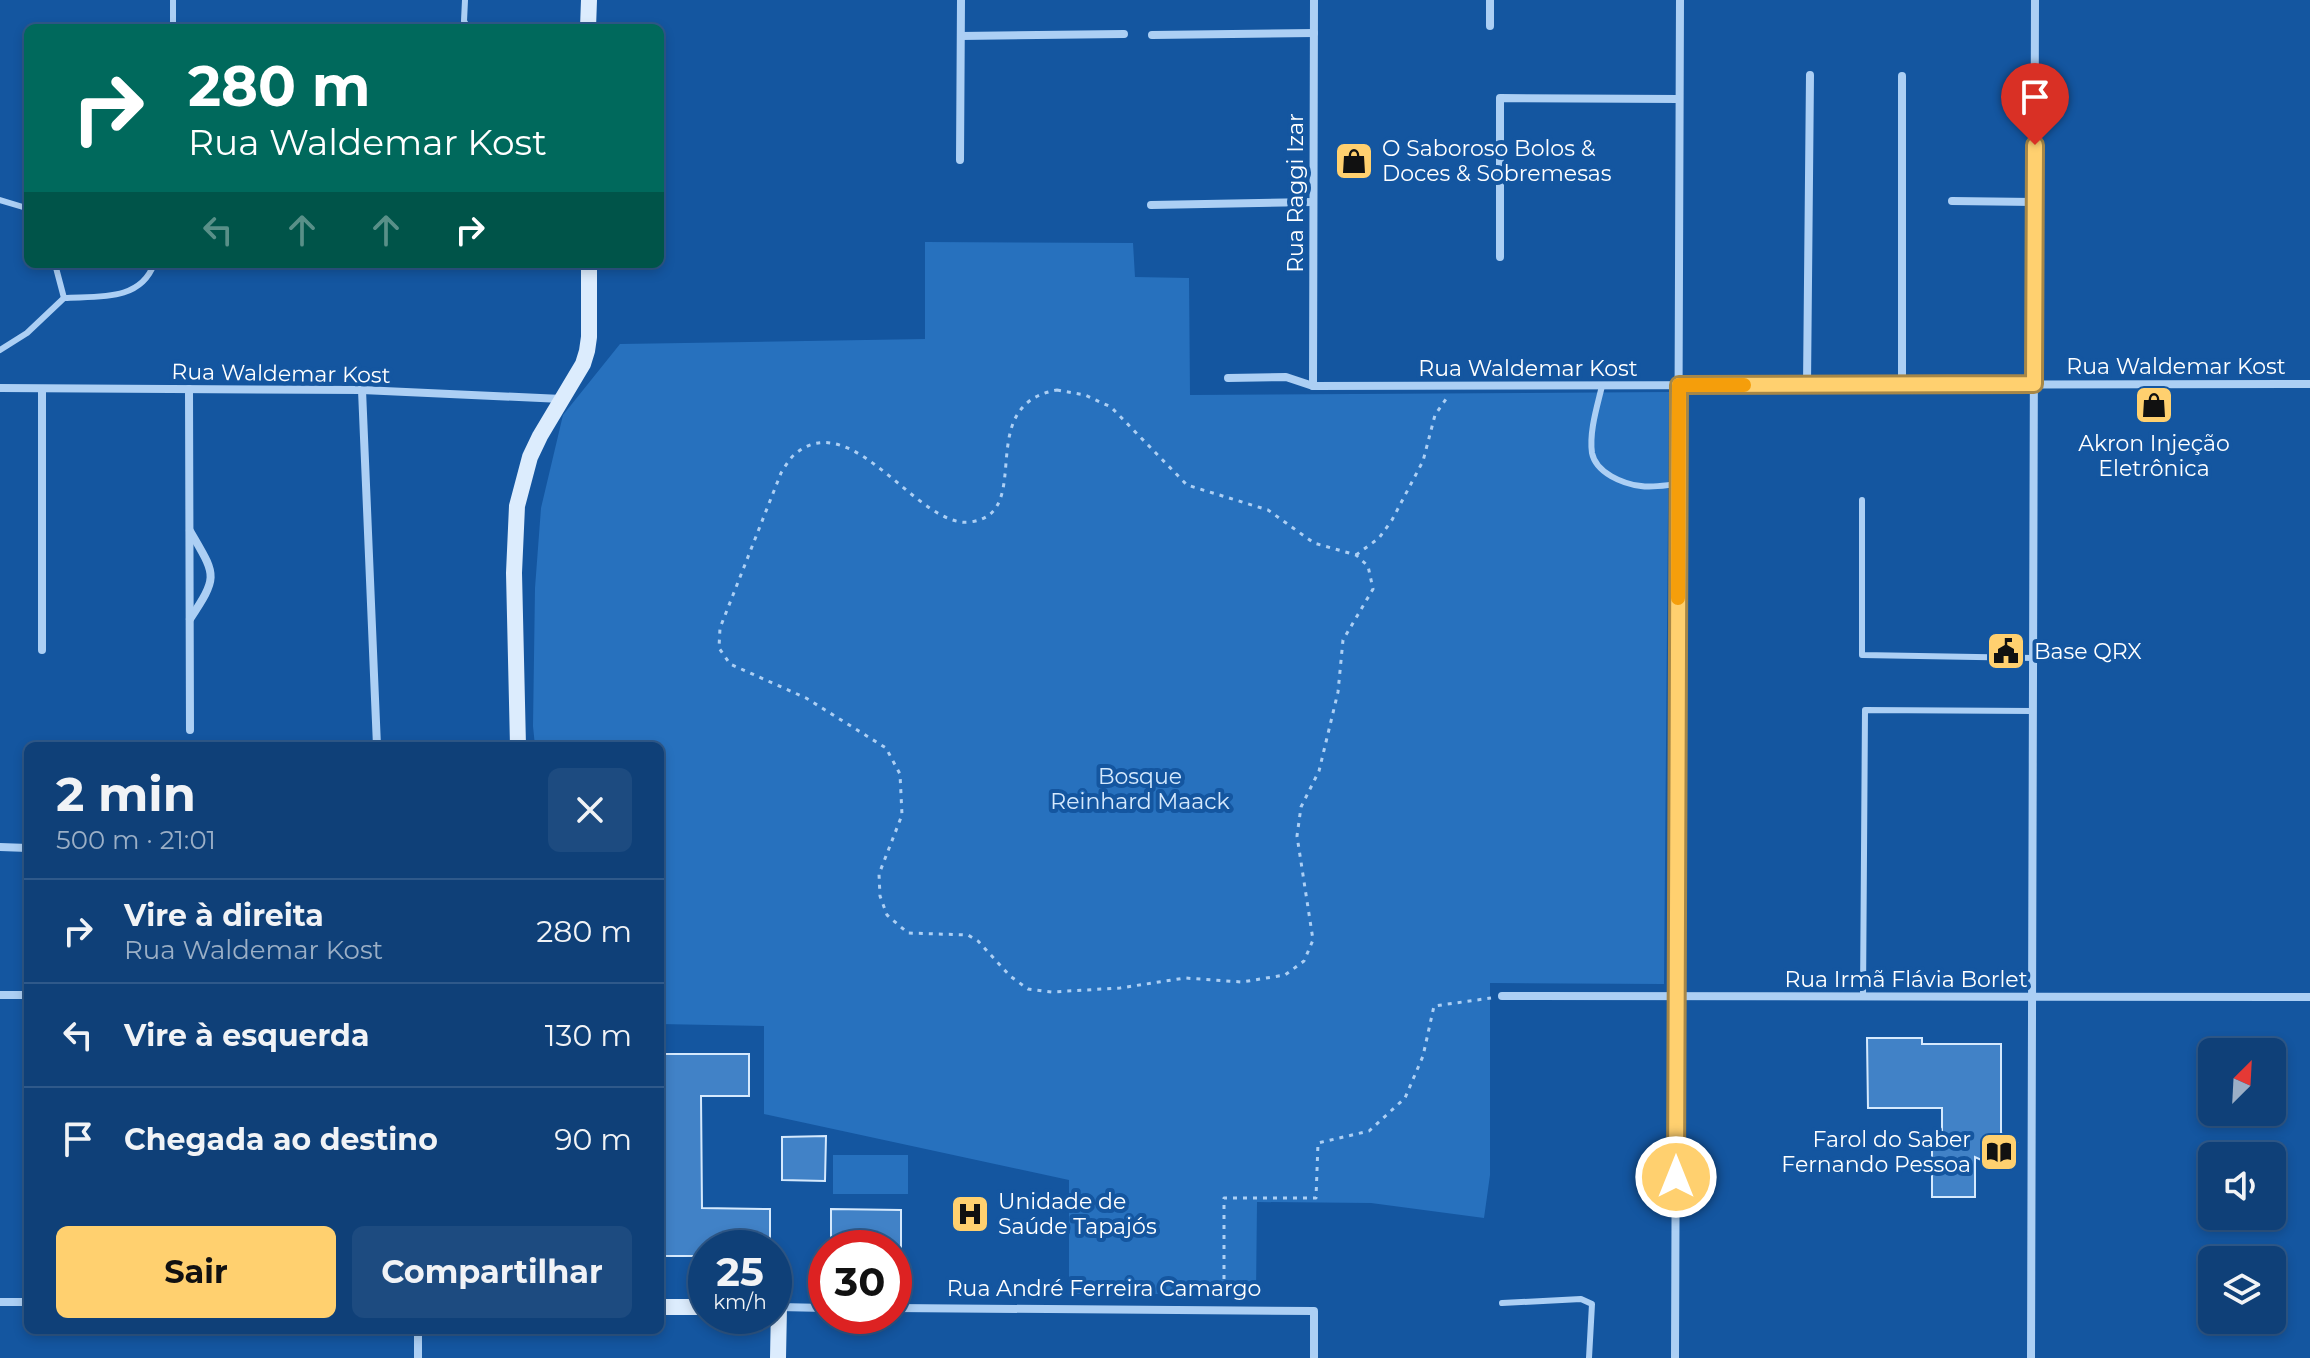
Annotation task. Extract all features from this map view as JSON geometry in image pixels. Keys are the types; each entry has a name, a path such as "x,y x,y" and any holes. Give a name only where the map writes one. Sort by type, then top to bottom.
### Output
{"street":[{"path":"588,24 589,0"},
{"path":"960,160 961,0"},
{"name":"Rua Raggi Izar","path":"1313,386 1314,0"},
{"path":"1490,0 1490,26"},
{"path":"1675,1358 1680,0"},
{"path":"2031,1358 2035,0"},
{"path":"1152,35 1314,33"},
{"path":"961,36 1124,34"},
{"path":"1807,385 1810,75"},
{"path":"1902,76 1902,385"},
{"path":"1500,257 1500,98 1679,99"},
{"path":"1952,201 2035,202"},
{"path":"1151,205 1313,202"},
{"path":"518,742 514,573 517,506 530,457 583,364 587,351 589,268"},
{"name":"Rua Waldemar Kost","path":"1228,378 1286,377 1313,386 2310,384"},
{"name":"Rua Waldemar Kost","path":"0,388 362,390 562,399"},
{"path":"42,389 42,650"},
{"path":"189,389 190,730"},
{"path":"362,390 377,742"},
{"path":"189,531 206,559 212,581 209,591 190,619"},
{"path":"0,847 24,848"},
{"path":"0,995 24,995"},
{"name":"Rua Irmã Flávia Borlet","path":"1502,996 2310,997"},
{"path":"0,1302 24,1302"},
{"path":"664,1307 688,1307"},
{"name":"Rua André Ferreira Camargo","path":"912,1308 1314,1311 1314,1358"},
{"path":"418,1334 418,1358"},
{"path":"777,1334 778,1358"}],"lane":[{"path":"173,0 173,24"},
{"path":"465,0 466,24"},
{"path":"0,200 24,208"},
{"path":"56,268 64,298"},
{"path":"0,350 27,333 64,298 124,294 139,287 152,268"},
{"path":"1602,386 1593,425 1592,455 1597,464 1608,475 1640,486 1678,484"},
{"path":"1862,500 1862,655 2033,658"},
{"path":"1863,997 1865,710 2033,711"},
{"path":"1502,1303 1581,1299 1592,1304 1589,1358"}],"path":[{"path":"1057,390 1085,395 1111,407 1187,485 1268,510 1314,543 1356,555 1368,566 1373,589 1343,640 1338,692 1329,731 1319,771 1301,807 1297,836 1313,940 1304,961 1285,975 1242,982 1185,978 1120,988 1052,992 1028,989 968,935 908,933 887,915 880,896 879,874 902,815 900,774 886,748 806,698 730,664 719,648 720,628 781,473 793,455 811,444 831,444 849,449 882,469 948,519 969,523 989,516 1002,500 1009,431 1023,405 1041,393 1057,390"},
{"path":"1356,555 1379,538 1392,520 1423,461 1435,415 1447,397"},
{"path":"1224,1310 1224,1198 1316,1198 1318,1143 1369,1131 1405,1098 1423,1056 1434,1006 1502,996"}],"green space":[{"name":"Bosque Reinhard Maack","path":"925,242 1133,243 1135,277 1189,278 1190,395 1669,392 1664,984 1490,983 1490,1175 1484,1218 1371,1203 1257,1202 1256,1294 1069,1294 1069,1180 764,1114 764,1026 664,1024 664,742 535,742 535,588 541,508 563,415 620,344 925,339"},
{"path":"833,1155 908,1155 908,1194 833,1194"}],"building":[{"path":"1867,1038 1922,1038 1922,1044 2001,1044 2001,1133 2017,1143 2012,1153 2012,1169 2001,1169 1975,1157 1975,1197 1932,1197 1932,1145 1942,1145 1942,1108 1868,1108"},
{"path":"664,1054 749,1054 749,1096 701,1096 702,1208 770,1209 770,1230 688,1230 688,1256 664,1256"},
{"path":"826,1136 825,1181 782,1180 782,1137"},
{"path":"831,1209 901,1210 901,1230 831,1230"}],"slow traffic":[{"path":"1678,598 1679,385 1744,385"}],"place":[{"name":"O Saboroso Bolos & Doces & Sobremesas","path":"1354,161"},
{"name":"Akron Injeção Eletrônica","path":"2154,405"},
{"name":"Base QRX","path":"2006,651"},
{"name":"Farol do Saber Fernando Pessoa","path":"1999,1152"},
{"name":"Unidade de Saúde Tapajós","path":"970,1214"}],"route":[{"path":"1676,1177 1679,385 2034,384 2035,145"}]}
